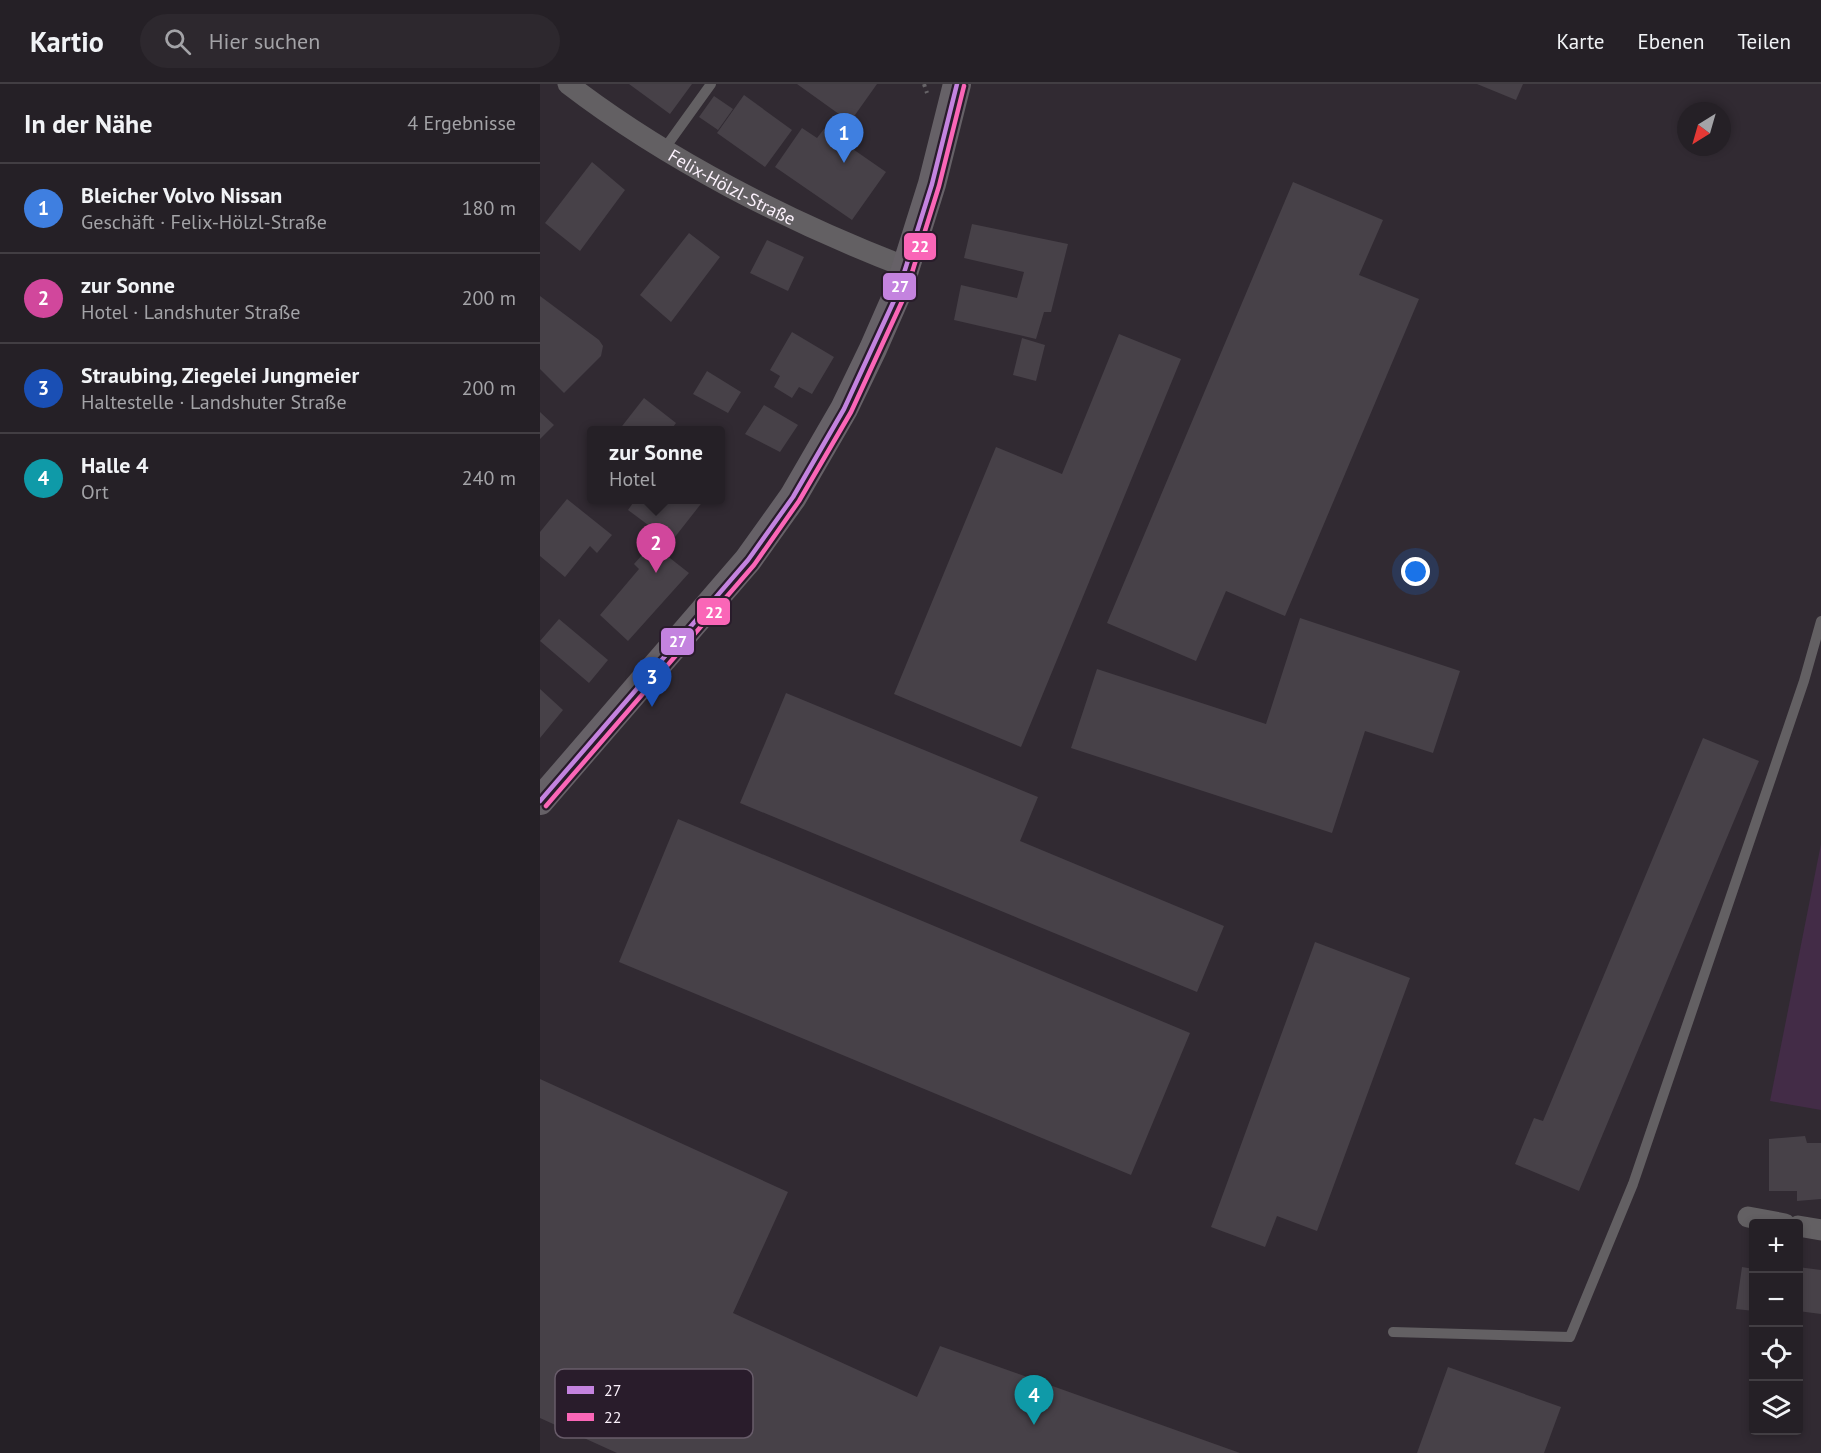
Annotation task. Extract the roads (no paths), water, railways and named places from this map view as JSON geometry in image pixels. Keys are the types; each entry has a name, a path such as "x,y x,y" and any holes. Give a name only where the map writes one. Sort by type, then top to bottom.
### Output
{"main road":[{"path":"540,801 748,560 793,497 849,399 890,311 932,184 957,84"}],"street":[{"name":"Felix-Hölzl-Straße","path":"568,84 596,105 665,148 764,205 862,250 906,267"},
{"path":"1748,1217 1759,1219"},
{"path":"1803,1227 1821,1230"}],"lane":[{"path":"665,148 711,84"},
{"path":"1393,1332 1570,1337 1633,1184 1804,681 1821,621"}],"place":[{"name":"Bleicher Volvo Nissan","path":"844,163"},
{"name":"zur Sonne","path":"656,573"},
{"name":"Straubing, Ziegelei Jungmeier","path":"652,707"},
{"name":"Halle 4","path":"1034,1425"}]}
